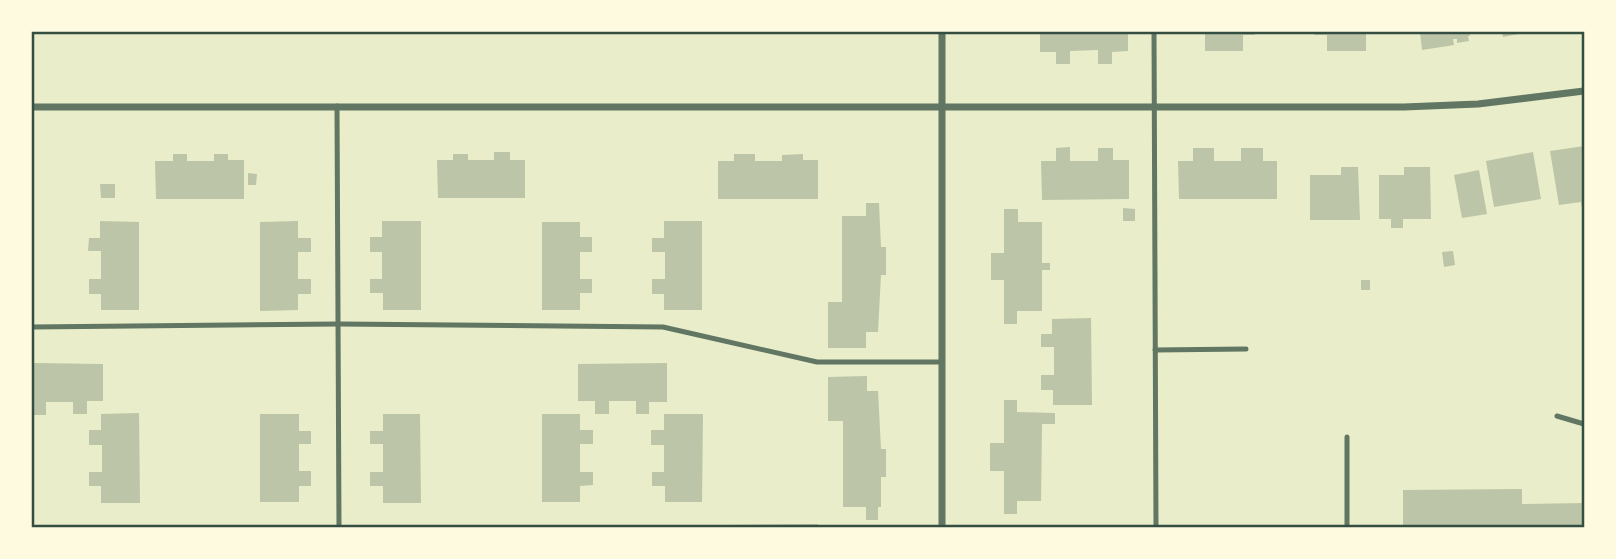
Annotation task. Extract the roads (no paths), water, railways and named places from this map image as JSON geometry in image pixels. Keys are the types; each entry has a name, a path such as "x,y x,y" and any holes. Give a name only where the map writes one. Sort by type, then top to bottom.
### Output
{"street":[{"path":"942,32 942,527"},
{"path":"32,107 1404,107 1490,103 1584,91"}],"lane":[{"path":"1154,32 1156,527"},
{"path":"337,106 339,527"},
{"path":"32,327 339,324 663,327 817,362 942,362"},
{"path":"1155,350 1246,349"},
{"path":"1557,416 1584,424"},
{"path":"1347,437 1347,527"}]}
